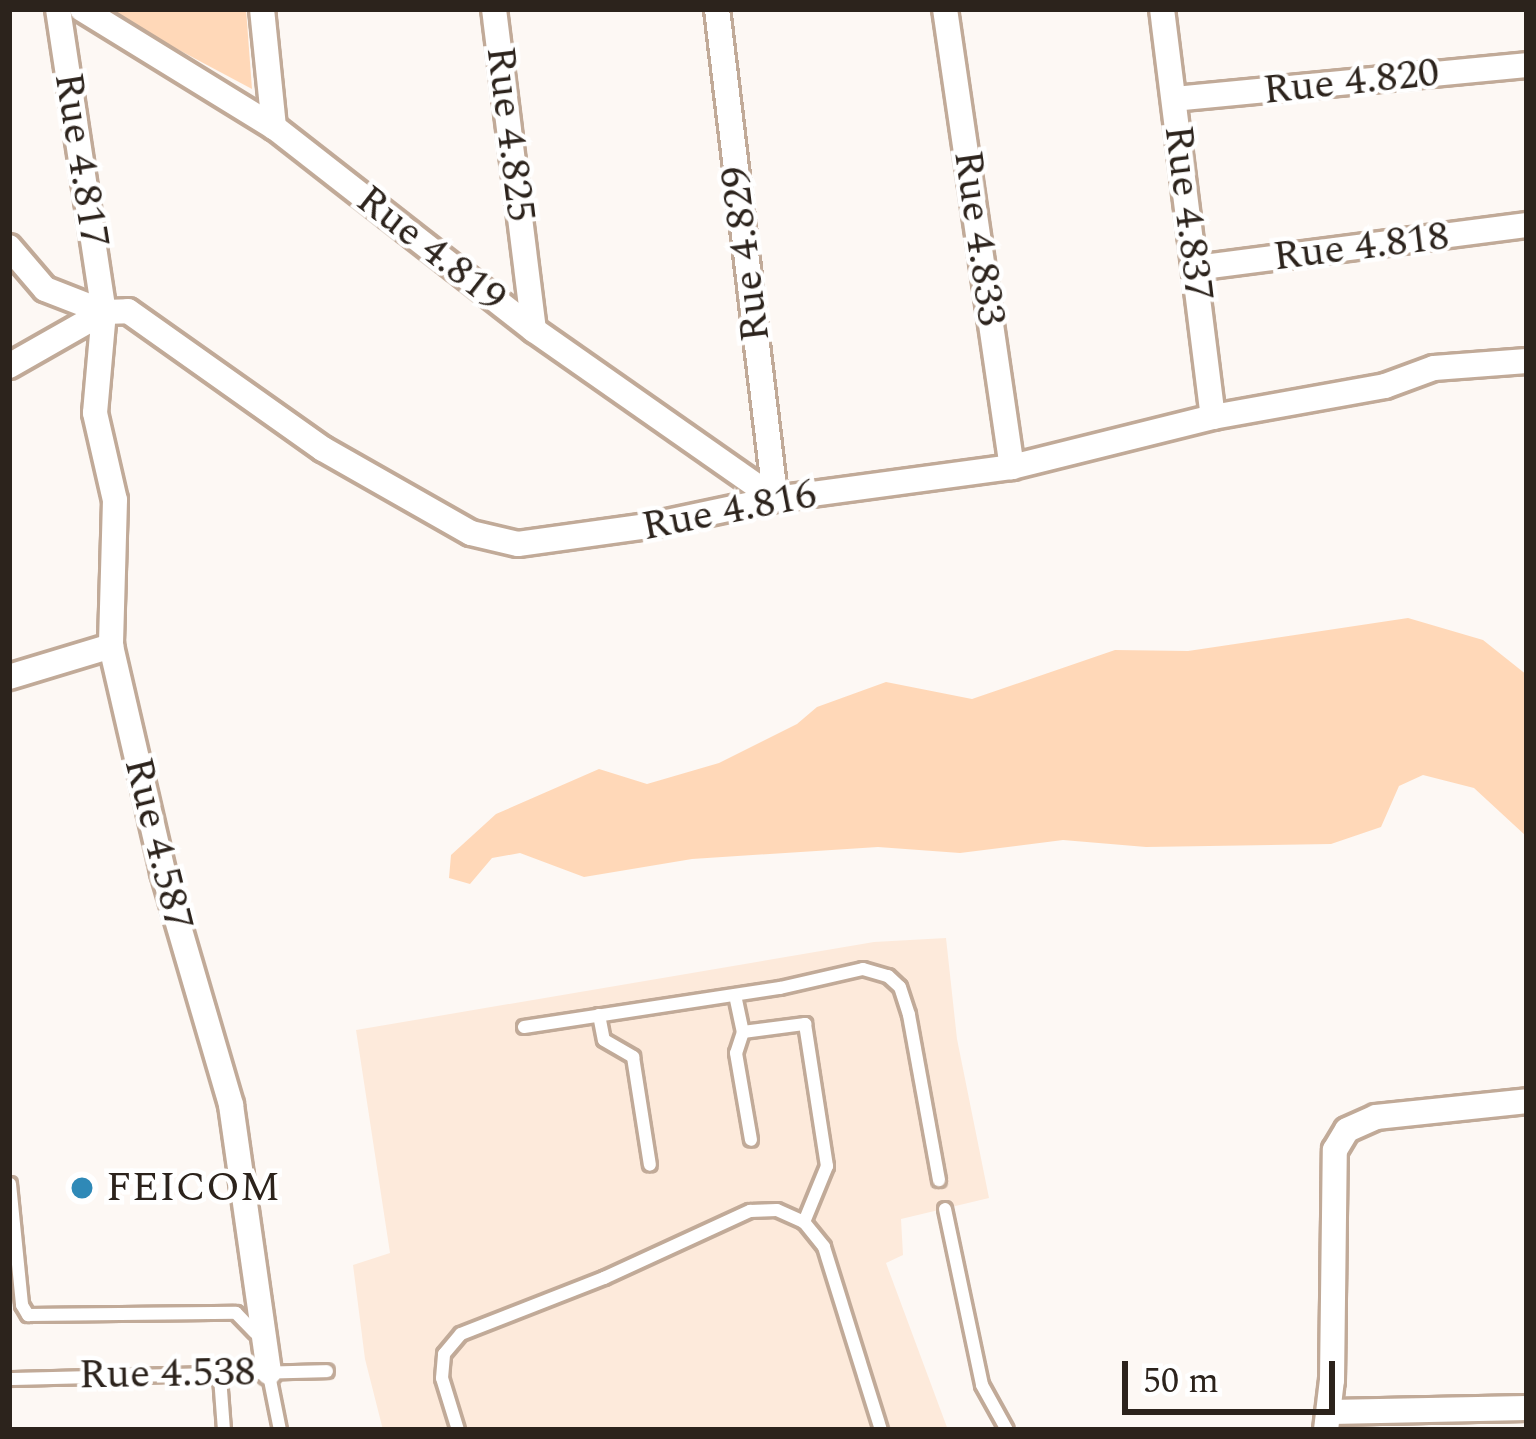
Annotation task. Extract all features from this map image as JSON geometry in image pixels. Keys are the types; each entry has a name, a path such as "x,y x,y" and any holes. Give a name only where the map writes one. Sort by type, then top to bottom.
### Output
{"street":[{"name":"Rue 4.817","path":"58,9 104,312"},
{"name":"Rue 4.819","path":"82,9 274,127 534,330 775,499"},
{"path":"262,9 274,127"},
{"name":"Rue 4.825","path":"494,9 534,330"},
{"name":"Rue 4.829","path":"717,9 775,499"},
{"name":"Rue 4.833","path":"945,9 1012,467"},
{"name":"Rue 4.837","path":"1162,9 1213,417"},
{"name":"Rue 4.820","path":"1174,99 1527,64"},
{"name":"Rue 4.818","path":"1196,268 1527,225"},
{"name":"Rue 4.816","path":"9,248 45,289 104,312 128,311 323,448 494,541 546,543 775,499 1012,467 1213,417 1385,386 1434,368 1527,362"},
{"path":"9,366 104,312"},
{"name":"Rue 4.587","path":"104,312 95,413 115,500 111,646 168,893 230,1105 269,1372"},
{"path":"9,677 111,646"},
{"path":"1527,1101 1376,1117 1347,1130 1335,1150 1328,1421 1527,1408"}],"lane":[{"path":"524,1027 735,995 863,969 888,976 900,987 909,1015 939,1180"},
{"path":"735,995 742,1032 736,1053 751,1140"},
{"path":"599,1015 604,1040 633,1057 650,1165"},
{"path":"742,1032 806,1024 826,1166 804,1222"},
{"path":"10,1184 14,1281 28,1315 236,1313 254,1329 269,1372 280,1430"},
{"path":"945,1209 982,1385 1007,1430"},
{"path":"458,1430 442,1378 444,1354 461,1334 592,1283 750,1211 777,1210 804,1222 824,1246 881,1430"},
{"name":"Rue 4.538","path":"9,1379 326,1371"},
{"path":"220,1377 224,1430"}],"shaded area":[{"path":"102,9 246,9 252,89"},
{"path":"1408,618 1483,640 1527,675 1527,837 1474,788 1423,775 1399,786 1381,827 1331,844 1146,847 1063,840 960,853 878,847 692,859 584,877 520,853 492,858 470,884 449,878 451,855 496,814 599,769 647,784 719,763 797,724 817,707 886,682 972,699 1115,650 1188,651"},
{"name":"FEICOM","path":"946,938 957,1039 989,1198 901,1219 903,1255 886,1263 948,1430 383,1430 365,1359 353,1265 390,1253 356,1030 874,942"}],"place":[{"name":"FEICOM","path":"82,1188"}]}
